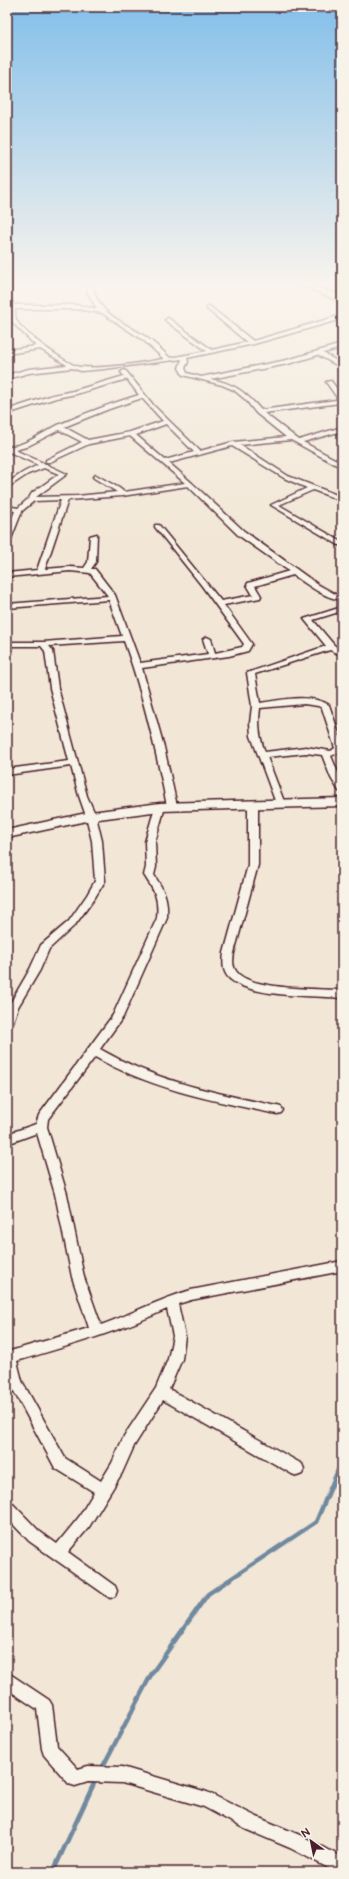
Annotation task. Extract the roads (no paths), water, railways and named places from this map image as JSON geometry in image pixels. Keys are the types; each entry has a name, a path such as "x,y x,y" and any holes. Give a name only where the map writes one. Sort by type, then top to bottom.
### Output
{"main road":[{"path":"7,834 91,816 166,807 342,802"}],"street":[{"path":"7,377 40,370"},
{"path":"122,370 143,396 198,452"},
{"path":"182,370 186,374 200,379 234,388 245,397 258,412 292,438 342,466"},
{"path":"200,379 248,370"},
{"path":"7,412 16,406 55,396 74,393 128,377"},
{"path":"258,412 338,402 341,398 328,382"},
{"path":"7,449 24,446 59,427 121,402 143,396"},
{"path":"7,486 26,473 87,442 130,434 167,422"},
{"path":"59,427 87,442"},
{"path":"298,442 342,429"},
{"path":"130,434 190,484 241,533 324,592 342,598"},
{"path":"164,462 233,444 292,438"},
{"path":"233,444 274,471 312,488 342,499"},
{"path":"7,449 45,463 64,474 34,494 32,499 18,510 7,539"},
{"path":"335,463 342,461"},
{"path":"96,478 117,489 122,494"},
{"path":"32,499 122,494 190,484"},
{"path":"312,488 274,505 342,545"},
{"path":"41,570 65,498"},
{"path":"7,508 18,510"},
{"path":"137,666 239,652 248,644 205,584 157,526"},
{"path":"86,570 92,562 94,536"},
{"path":"7,574 41,570 92,571 112,598 137,666 160,747 166,807 150,842 151,867 149,875 161,894 163,903 162,918 118,1017 92,1050 43,1118 41,1127 60,1194 78,1277 97,1332"},
{"path":"219,604 257,596 251,585 294,572"},
{"path":"7,606 112,598"},
{"path":"342,609 308,619 331,646 342,654"},
{"path":"7,644 43,644 127,638"},
{"path":"207,639 212,656"},
{"path":"8,1022 26,981 35,970 45,947 72,923 92,898 100,881 97,841 91,816 83,796 54,688 49,651 43,644"},
{"path":"280,804 255,736 254,723 256,706 251,673 253,670 282,663 331,646"},
{"path":"256,706 310,701 324,704 340,749 337,752 326,754 306,750 262,755"},
{"path":"326,754 334,778 342,789"},
{"path":"7,772 74,763"},
{"path":"253,805 253,865 229,953 228,966 241,981 256,986 342,994"},
{"path":"92,1050 121,1067 158,1082 196,1093 277,1110"},
{"path":"7,1139 41,1127"},
{"path":"104,1490 60,1463 16,1382 8,1358 97,1332 133,1319 171,1301 191,1295 342,1266"},
{"path":"58,1553 84,1522 117,1468 129,1441 161,1392 175,1359 179,1336 171,1301"},
{"path":"161,1392 297,1469"},
{"path":"7,1508 34,1536 110,1591"},
{"path":"7,1680 44,1705 50,1749 75,1778 88,1774 122,1775 207,1800 251,1823 296,1842 342,1866"}],"waterway":[{"path":"101,1770 152,1673 208,1594 316,1522 342,1461"},
{"path":"53,1872 96,1779"}]}
